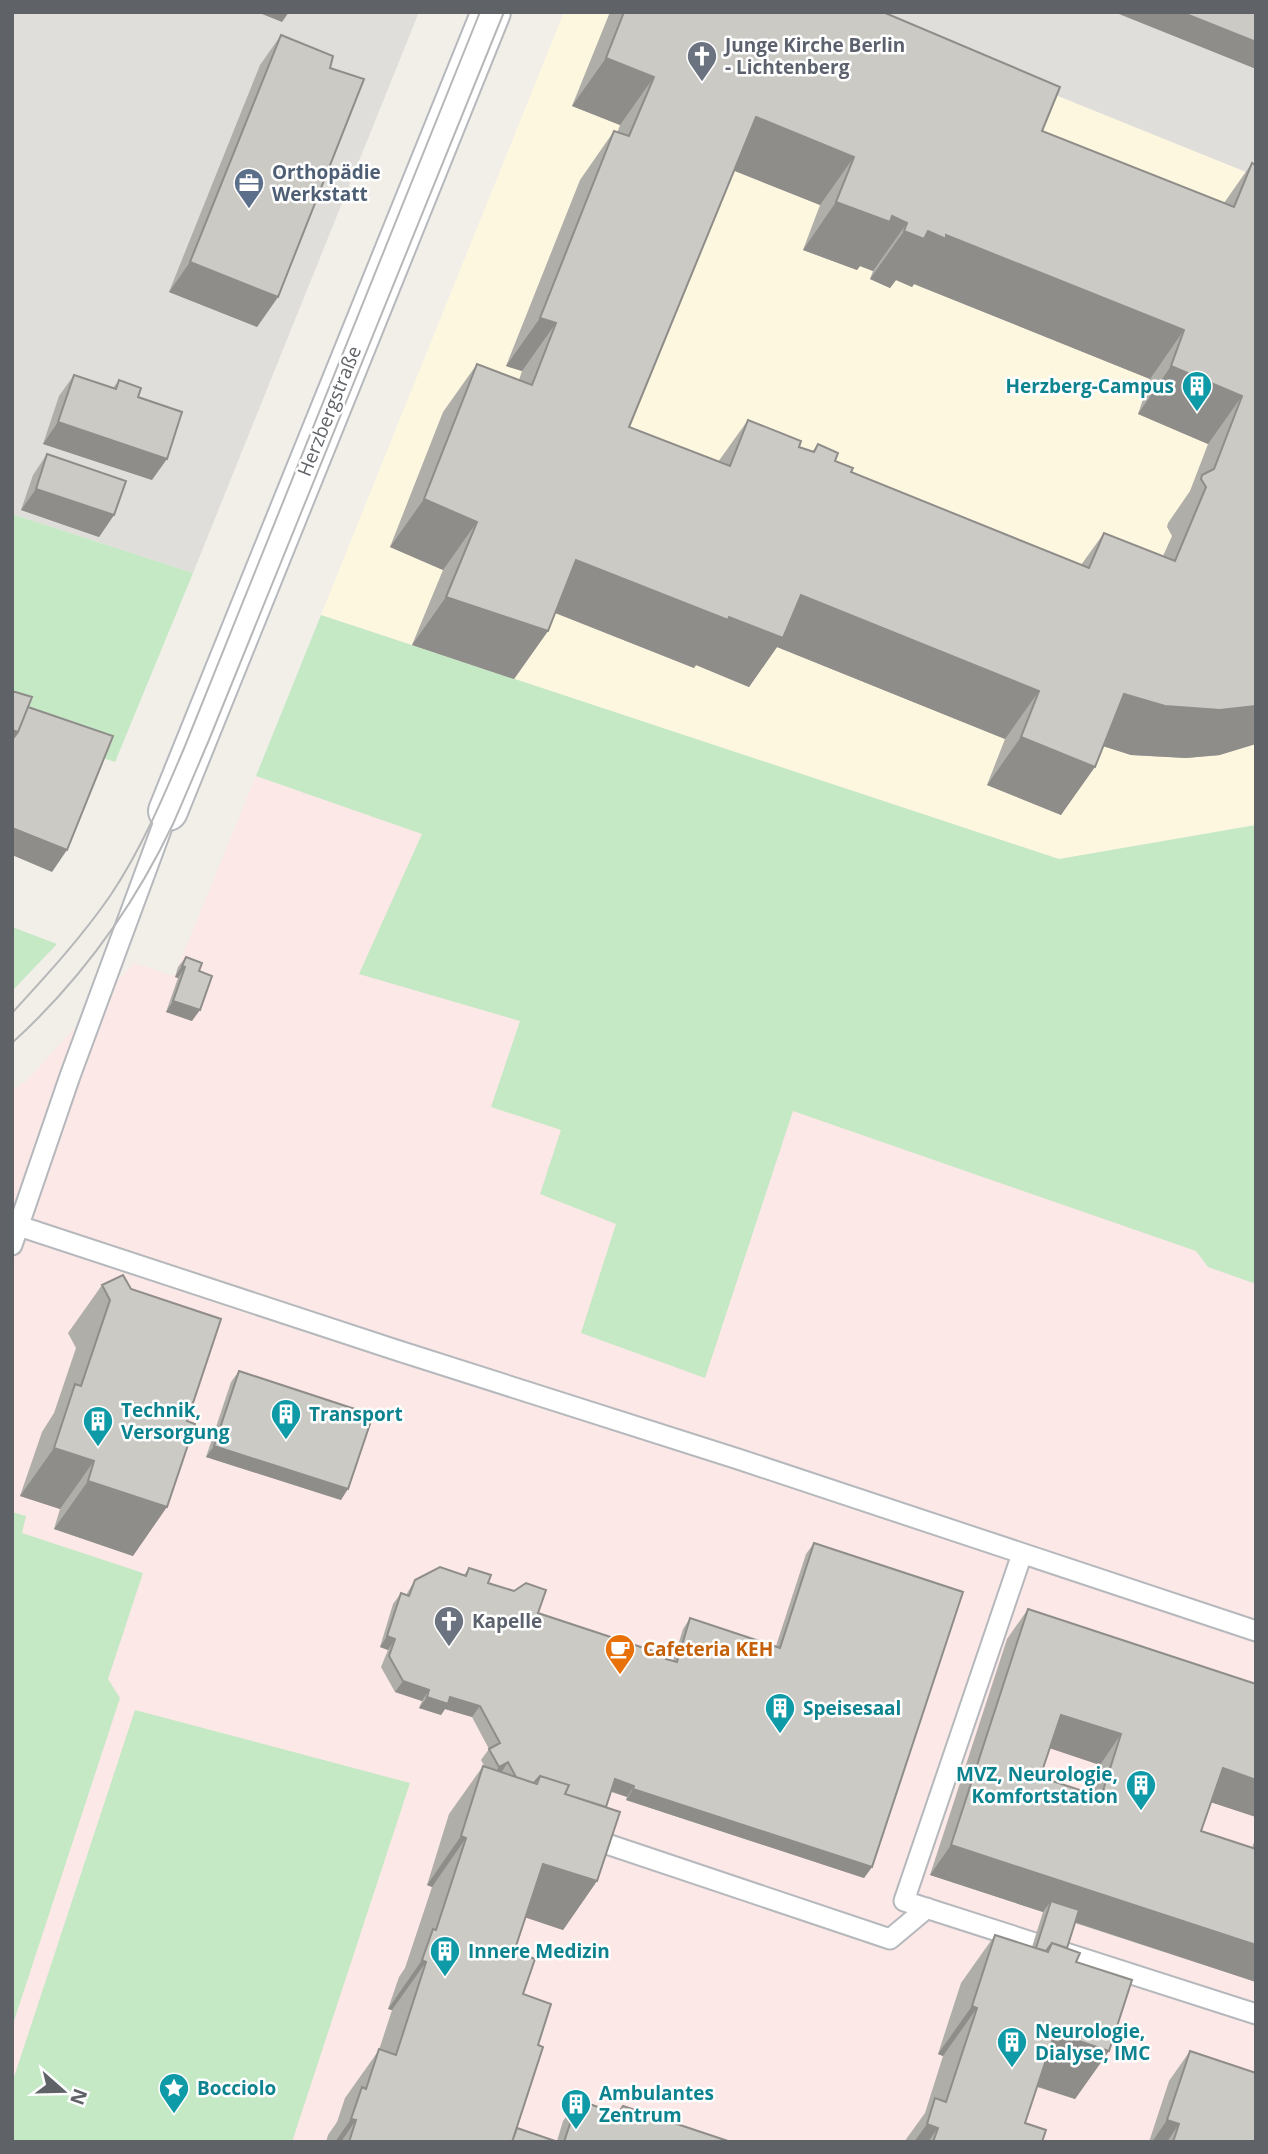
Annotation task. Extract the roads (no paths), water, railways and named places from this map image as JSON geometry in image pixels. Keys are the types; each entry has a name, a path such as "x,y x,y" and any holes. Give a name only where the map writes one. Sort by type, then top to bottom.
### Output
{"street":[{"name":"Herzbergstraße","path":"168,811 491,12"}],"lane":[{"path":"12,1245 74,1063 168,811"},
{"path":"19,1226 738,1459 1256,1631"},
{"path":"1022,1554 904,1901 1256,2014"},
{"path":"592,1839 890,1940 927,1908"}],"tram line":[{"path":"12,1013 99,912 132,860 151,823 185,746 480,12"},
{"path":"12,1043 60,995 103,941 141,884 173,824 504,12"}],"place":[{"name":"Junge Kirche Berlin - Lichtenberg","path":"702,83"},
{"name":"Orthopädie Werkstatt","path":"249,210"},
{"name":"Herzberg-Campus","path":"1197,413"},
{"name":"Transport","path":"286,1441"},
{"name":"Technik, Versorgung","path":"98,1448"},
{"name":"Kapelle","path":"449,1648"},
{"name":"Cafeteria KEH","path":"620,1676"},
{"name":"Speisesaal","path":"780,1735"},
{"name":"MVZ, Neurologie, Komfortstation","path":"1141,1812"},
{"name":"Innere Medizin","path":"445,1978"},
{"name":"Neurologie, Dialyse, IMC","path":"1012,2069"},
{"name":"Bocciolo","path":"174,2115"},
{"name":"Ambulantes Zentrum","path":"576,2131"}]}
